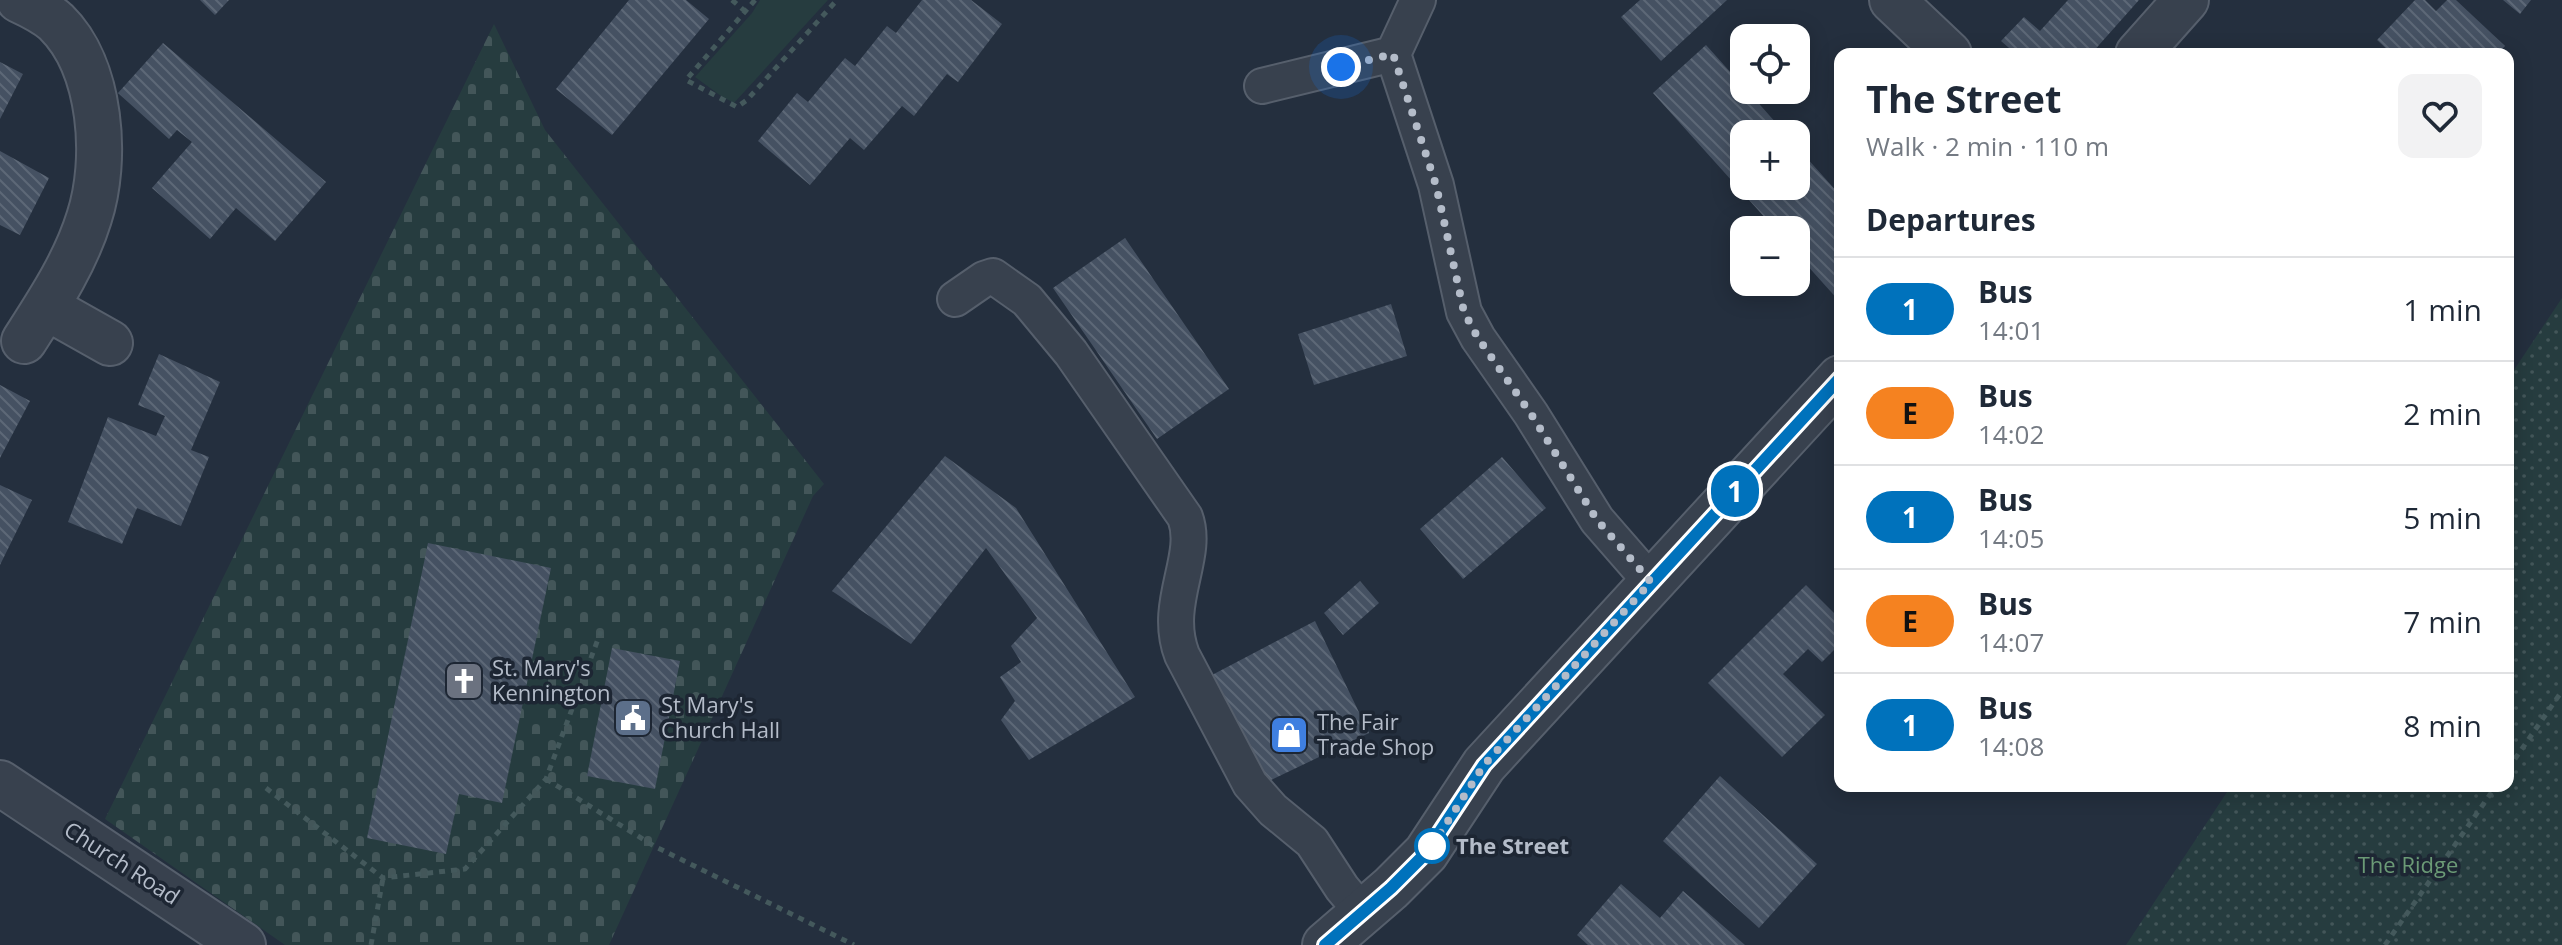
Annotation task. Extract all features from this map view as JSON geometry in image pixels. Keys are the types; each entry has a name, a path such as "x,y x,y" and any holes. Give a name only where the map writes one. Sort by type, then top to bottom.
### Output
{"street":[{"path":"19,0 55,22 75,47 85,67 95,102 98,132 94,203 76,253 35,324 110,343"},
{"path":"1892,0 1943,48"},
{"path":"2143,48 2186,0"},
{"path":"1325,945 1426,853 1484,765 1834,384"},
{"name":"Church Road","path":"0,783 243,945"}],"lane":[{"path":"1418,0 1393,54 1436,185 1464,312 1597,520 1651,582"},
{"path":"1262,86 1393,54"},
{"path":"955,299 993,276 1027,300 1071,353 1185,517 1190,536 1175,619 1182,655 1250,784 1273,810 1312,842 1342,888 1363,913"}],"path":[{"path":"732,0 746,12"},
{"path":"755,0 686,80 737,107 747,100 837,0"},
{"path":"266,788 383,878 465,869 546,779 601,631"},
{"path":"2514,760 2562,691"},
{"path":"546,779 654,846 854,945"},
{"path":"2385,945 2492,792"},
{"path":"371,945 383,878"}],"green space":[{"path":"760,0 828,0 734,103 695,77"},
{"path":"494,24 545,130 824,484 813,496 609,945 285,945 105,819"},
{"name":"The Ridge","path":"2562,298 2562,945 2126,945 2227,792 2514,792 2514,370"}],"building":[{"path":"200,0 229,0 215,15"},
{"path":"629,0 686,0 709,19 612,135 556,89"},
{"path":"922,0 971,0 1002,24 958,82 947,74 914,116 902,106 864,150 850,138 810,185 758,141 797,93 808,102 845,58 855,66 887,26 896,33"},
{"path":"1640,0 1727,0 1661,61 1621,17"},
{"path":"2068,0 2139,0 2096,48 2009,48 2001,41 2024,17 2040,31"},
{"path":"2415,0 2425,0 2436,11 2447,0 2456,0 2505,46 2386,48 2377,40"},
{"path":"2503,0 2531,0 2520,14"},
{"path":"163,43 326,182 275,241 236,208 210,239 152,188 192,142 177,130 169,139 118,93"},
{"path":"1706,45 1730,72 1730,104 1759,104 1773,120 1730,120 1730,179 1653,93"},
{"path":"0,62 23,74 0,119"},
{"path":"0,151 49,178 20,235 0,225"},
{"path":"1810,162 1834,188 1834,295 1810,269 1810,216 1763,216 1749,200 1810,200"},
{"path":"1125,238 1229,389 1157,439 1053,288"},
{"path":"1391,304 1407,356 1314,385 1298,334"},
{"path":"159,354 220,382 191,450 209,457 181,526 137,508 122,544 68,522 108,417 156,436 165,416 138,405"},
{"path":"0,385 30,401 0,458"},
{"path":"945,456 1016,508 1135,697 1029,760 1001,720 1015,701 1000,677 1021,662 1011,646 1037,618 986,548 911,644 832,591"},
{"path":"1502,457 1546,508 1463,579 1420,529"},
{"path":"0,485 32,500 0,565"},
{"name":"St. Mary's Kennington","path":"428,543 551,568 502,803 459,794 446,854 367,838"},
{"path":"1360,581 1379,603 1343,635 1324,613"},
{"path":"1806,585 1834,613 1834,650 1822,662 1808,649 1783,674 1825,715 1782,757 1708,683"},
{"path":"1315,621 1369,733 1265,783 1212,675"},
{"name":"St Mary's Church Hall","path":"612,648 680,661 655,789 587,776"},
{"path":"1720,776 1817,864 1759,928 1663,841"},
{"path":"1621,884 1660,918 1683,891 1745,945 1588,945 1577,935"}],"bus line":[{"name":"1","path":"1325,945 1354,922 1426,853 1484,765 1834,384"}],"place":[{"name":"St. Mary's Kennington","path":"464,681"},
{"name":"St Mary's Church Hall","path":"633,718"},
{"name":"The Fair Trade Shop","path":"1289,735"},
{"name":"The Street","path":"1432,846"}],"route":[{"path":"1341,67 1393,54 1436,185 1464,312 1597,520 1651,582 1484,765 1432,846"}]}
